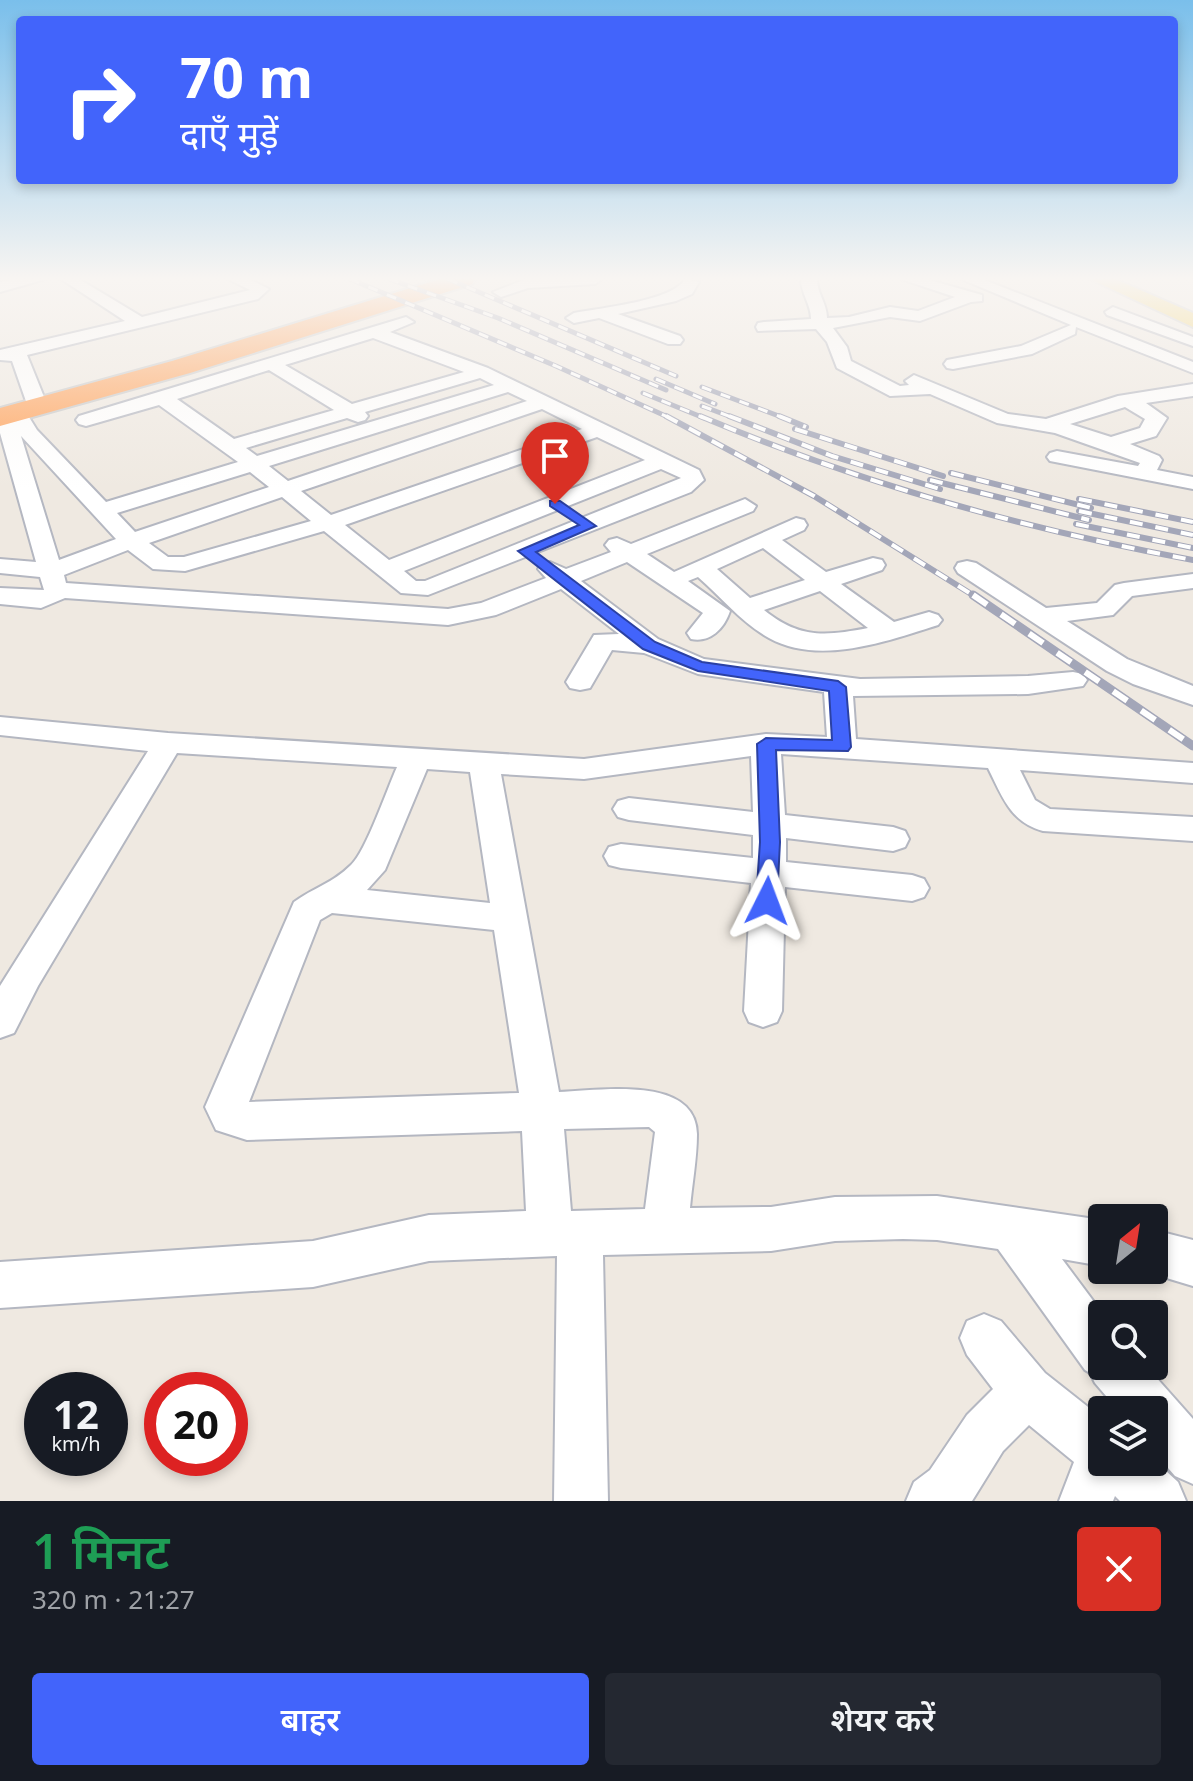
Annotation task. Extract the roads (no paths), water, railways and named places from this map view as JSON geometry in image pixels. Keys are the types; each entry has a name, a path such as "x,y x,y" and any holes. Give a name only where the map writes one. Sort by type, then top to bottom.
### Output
{"highway":[{"path":"15,413 239,349"}],"street":[{"path":"0,596 41,600 55,595 15,413 7,358 42,349"},
{"path":"86,420 319,349"},
{"path":"162,398 231,446 401,583 418,589 589,526 691,484 693,480 691,475 482,372 420,349"},
{"path":"840,349 843,364 897,392 910,393 922,385 1011,421 1049,425 1111,443 1150,458 1152,463 1145,473"},
{"path":"953,364 1027,349"},
{"path":"1121,349 1193,383"},
{"path":"1159,349 1193,368"},
{"path":"271,364 376,426"},
{"path":"231,446 482,372"},
{"path":"102,510 509,386"},
{"path":"1049,425 1127,400 1193,390"},
{"path":"1111,443 1149,432 1150,425 1157,418 1127,400"},
{"path":"53,580 131,541 544,402"},
{"path":"15,413 29,433 131,541 162,564 172,565 329,523 600,429"},
{"path":"1057,457 1193,483"},
{"path":"384,570 662,461"},
{"path":"555,504 717,611 714,620 700,633"},
{"path":"2,560 53,580 196,599 465,615 487,610 745,506"},
{"path":"670,581 796,525"},
{"path":"765,538 890,632"},
{"path":"525,551 649,645 698,666 838,687 891,689 1028,685 1073,680"},
{"path":"196,599 223,553"},
{"path":"747,607 873,565"},
{"path":"701,567 777,632 805,641 890,632 929,620"},
{"path":"967,568 1132,673 1193,696"},
{"path":"1043,616 1104,610 1124,590 1190,582"},
{"path":"409,614 418,589"},
{"path":"465,615 497,625"},
{"path":"580,682 603,641 649,645"},
{"path":"838,687 842,747"},
{"path":"0,726 168,743 584,769 619,767 766,744 1193,773"},
{"path":"0,1020 168,743"},
{"path":"763,1011 769,824 766,744"},
{"path":"332,900 368,870 416,759"},
{"path":"999,759 1023,807 1043,820 1193,829"},
{"path":"484,763 508,918 565,1233 581,1501"},
{"path":"629,809 893,839"},
{"path":"621,856 912,888"},
{"path":"508,918 332,900 319,902 306,912 226,1107 231,1117 247,1121 649,1108 664,1112 672,1120 676,1131 665,1231"},
{"path":"0,1285 313,1264 429,1238 771,1229 835,1219 937,1218 1088,1241"},
{"path":"1011,1229 1088,1334"},
{"path":"1168,1257 1193,1263"},
{"path":"984,1338 1027,1391 1088,1440"},
{"path":"1125,1380 1139,1396"},
{"path":"933,1501 949,1489 985,1433 1027,1391"},
{"path":"1168,1429 1193,1458"},
{"path":"1086,1501 1095,1476"},
{"path":"1132,1476 1159,1501"}],"railway":[{"path":"516,349 668,417"},
{"path":"570,349 666,390"},
{"path":"613,349 676,376"},
{"path":"656,379 715,404"},
{"path":"702,387 783,418"},
{"path":"643,393 704,418"},
{"path":"702,406 734,418"},
{"path":"700,416 820,462 943,502 1067,534 1193,560"},
{"path":"729,416 832,456 940,489"},
{"path":"779,416 783,418"},
{"path":"668,417 814,496 975,596"},
{"path":"783,418 806,427"},
{"path":"795,429 943,476"},
{"path":"951,473 1091,508"},
{"path":"930,480 1089,520"},
{"path":"1079,499 1193,522"},
{"path":"1079,511 1193,535"},
{"path":"1076,524 1193,548"},
{"path":"975,596 1193,746"}]}
